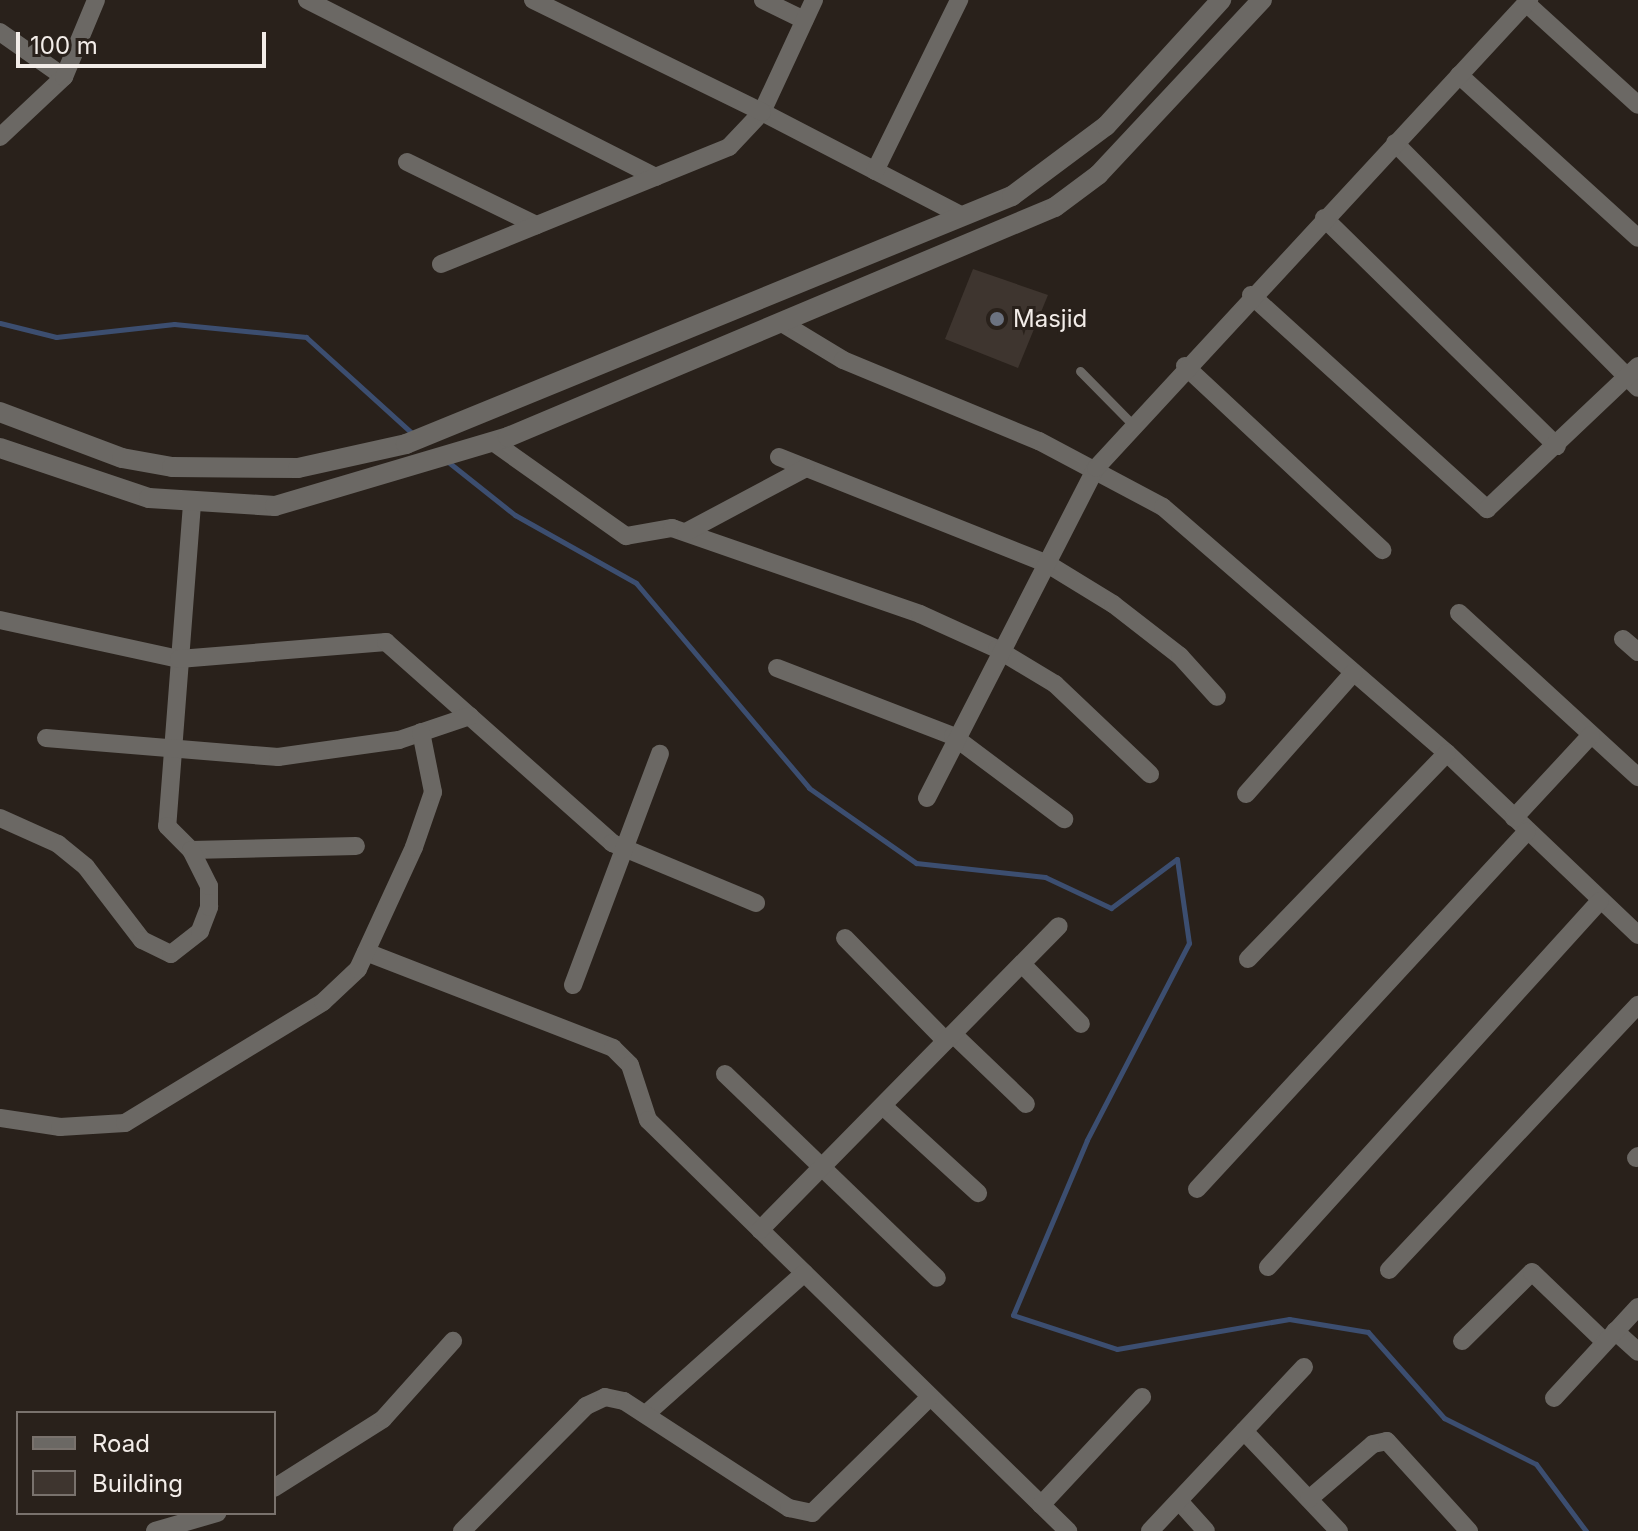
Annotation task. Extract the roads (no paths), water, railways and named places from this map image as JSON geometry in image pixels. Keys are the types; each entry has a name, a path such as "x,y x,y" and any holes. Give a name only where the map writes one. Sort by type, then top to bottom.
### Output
{"street":[{"path":"0,137 64,77 96,0"},
{"path":"307,0 656,177"},
{"path":"533,0 762,112 959,214"},
{"path":"763,0 804,20"},
{"path":"441,264 729,147 762,112 814,0"},
{"path":"875,171 959,0"},
{"path":"0,412 122,458 172,467 298,468 408,443 959,214 1054,169 1106,126 1221,0"},
{"path":"0,448 149,498 192,504 275,506 484,445 641,383 1055,207 1098,175 1262,0"},
{"path":"927,798 953,736 997,649 1096,468 1185,366 1527,2 1638,105"},
{"path":"0,32 64,77"},
{"path":"1459,75 1638,238"},
{"path":"1251,295 1477,505 1497,503 1634,377 1395,143"},
{"path":"407,162 536,225"},
{"path":"1324,218 1557,446"},
{"path":"782,323 843,360 1096,468 1223,552 1353,673 1447,753 1638,935"},
{"path":"629,350 641,383"},
{"path":"1185,366 1382,550"},
{"path":"484,445 626,536 686,532 806,468"},
{"path":"779,457 1046,563 1113,604 1180,656 1217,697"},
{"path":"0,818 58,844 86,867 142,940 171,954 200,931 209,907 209,886 191,850 167,826 192,504"},
{"path":"686,532 997,649 1055,684 1150,774"},
{"path":"1459,613 1638,777"},
{"path":"0,620 179,659 386,642 622,848 756,903"},
{"path":"1623,639 1638,652"},
{"path":"777,668 953,736 1064,819"},
{"path":"1246,794 1353,673"},
{"path":"46,738 173,751 278,757 421,732 470,716"},
{"path":"0,1118 60,1127 125,1123 238,1049 286,1031 358,969 433,792 421,732"},
{"path":"1197,1189 1521,825 1591,735"},
{"path":"1248,959 1447,753"},
{"path":"573,985 622,848 660,754"},
{"path":"191,850 356,846"},
{"path":"1268,1267 1600,901"},
{"path":"760,1230 1059,926"},
{"path":"845,938 950,1038 1026,1104"},
{"path":"366,952 613,1048 630,1065 648,1120 1068,1531"},
{"path":"1022,964 1081,1024"},
{"path":"1389,1270 1638,1005"},
{"path":"725,1074 937,1278"},
{"path":"883,1106 978,1193"},
{"path":"1462,1341 1532,1272 1610,1337 1638,1352"},
{"path":"646,1414 804,1273"},
{"path":"1554,1398 1638,1307"},
{"path":"276,1487 383,1419 453,1341"},
{"path":"1150,1531 1304,1367"},
{"path":"462,1531 586,1406 605,1397 646,1414 789,1508 812,1513 930,1397"},
{"path":"1041,1505 1142,1397"},
{"path":"1244,1431 1339,1531"},
{"path":"1309,1499 1373,1444 1387,1441 1469,1531"},
{"path":"1179,1501 1206,1531"},
{"path":"155,1531 210,1515"}],"lane":[{"path":"1080,371 1133,425"}],"waterway":[{"path":"0,323 56,337 174,324 306,337 414,435"},
{"path":"447,461 515,515 636,583 809,788 916,863 1045,877 1111,908 1177,859 1189,943 1087,1140 1013,1315 1117,1349 1289,1319 1368,1332 1444,1418 1536,1464 1586,1531"}],"place":[{"name":"Masjid","path":"997,319"}]}
